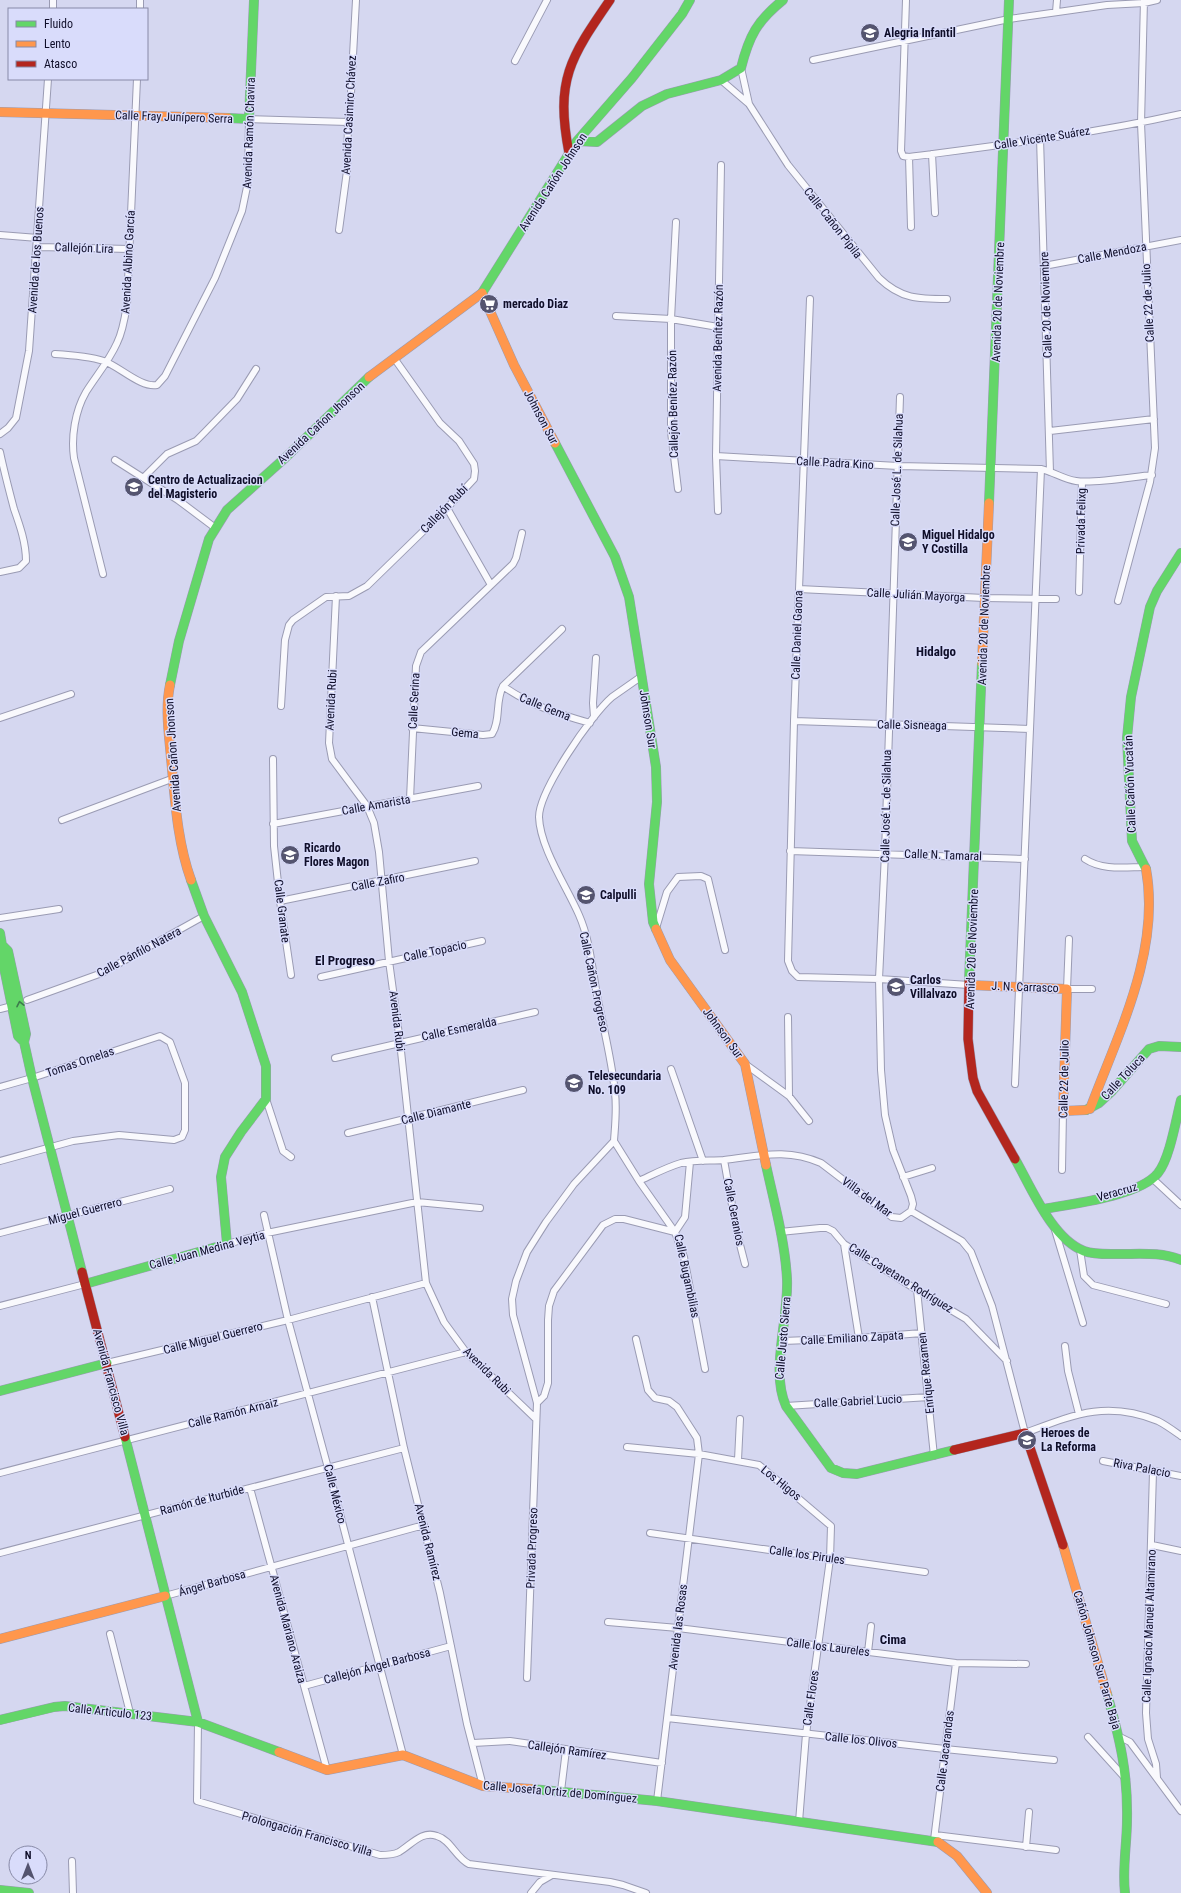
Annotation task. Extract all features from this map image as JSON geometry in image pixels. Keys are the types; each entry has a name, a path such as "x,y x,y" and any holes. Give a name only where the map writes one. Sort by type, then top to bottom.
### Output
{"street":[{"name":"Avenida Ramón Chavira","path":"107,362 141,382 157,386 164,376 215,278 242,211 248,182 254,0"},
{"name":"Avenida Casimiro Chávez","path":"339,230 347,171 348,122 350,111 356,0"},
{"path":"515,61 547,0"},
{"path":"569,153 564,132 564,88 579,46 610,0"},
{"name":"Avenida Cañón Johnson","path":"482,293 577,141 632,78 682,14 690,0"},
{"path":"577,141 596,142 642,106 667,94 720,80 741,68 751,32 766,12 783,0"},
{"path":"906,0 901,151 906,157 911,227"},
{"name":"Avenida 20 de Noviembre","path":"1009,0 991,467 984,598 969,1051 972,1076 977,1091 1054,1226 1073,1246 1080,1250"},
{"path":"1056,12 1057,0"},
{"path":"812,60 1009,19 1107,5 1157,0"},
{"name":"Calle 22 de Julio","path":"1118,601 1152,475 1155,448 1141,123 1144,2"},
{"name":"Calle Cañon Pípila","path":"741,68 750,104 788,165 879,278 891,289 919,299 947,299"},
{"name":"Avenida de los Buenos","path":"0,434 8,428 16,418 30,351 48,80"},
{"name":"Avenida Albino García","path":"103,574 72,446 81,403 107,362 118,342 123,327 127,304 137,80"},
{"name":"Calle Cañon Pípila","path":"720,80 750,104"},
{"name":"Calle Fray Junípero Serra","path":"0,112 348,122"},
{"name":"Calle Vicente Suárez","path":"906,157 1141,123 1181,114"},
{"name":"Calle 20 de Noviembre","path":"1040,138 1050,431 1050,472"},
{"path":"932,154 935,213"},
{"name":"Avenida Benítez Razón","path":"718,511 716,456 721,165"},
{"name":"Callejón Benítez Razón","path":"676,222 671,319 672,432 678,489"},
{"path":"0,235 38,238"},
{"name":"Calle Mendoza","path":"1044,266 1181,240"},
{"name":"Callejón Lira","path":"38,247 130,249"},
{"name":"Avenida Cañon Jhonson","path":"266,1099 266,1066 242,992 195,895 183,854 175,800 168,716 168,690 179,641 209,539 214,527 227,510 284,458 349,395 394,358 413,346 482,293"},
{"name":"Johnson Sur","path":"482,293 514,365 614,557 629,597 656,767 657,802 649,884 653,922 670,960 745,1064 789,1096 809,1121"},
{"name":"Calle Daniel Gaona","path":"792,972 788,960 790,851 810,299"},
{"path":"616,316 671,319 718,326"},
{"path":"55,354 84,356 107,362"},
{"name":"Callejón Rubí","path":"281,706 284,640 293,620 323,598 349,596 367,586 447,508 474,479 474,464 459,441 440,423 394,358"},
{"path":"143,478 167,454 196,441 202,436 236,399 256,369"},
{"name":"Calle José L. de Silahua","path":"900,397 888,724 885,853 879,979 881,1070 885,1115 902,1177 911,1196 913,1204 911,1210"},
{"path":"1050,431 1154,419"},
{"path":"0,452 10,496 24,543 26,561 19,568 0,572"},
{"name":"Calle Padra Kino","path":"716,456 898,466 1041,469 1050,472"},
{"path":"114,460 178,500 214,527"},
{"path":"1015,1084 1041,469"},
{"name":"Privada Felixg","path":"1050,472 1061,478 1082,482 1079,592"},
{"path":"1082,482 1152,475"},
{"path":"447,508 491,585"},
{"name":"Calle Serina","path":"410,799 412,728 416,666 421,652 508,569 516,558 522,533"},
{"name":"Calle Cañón Yucatán","path":"1090,1109 1134,993 1147,938 1150,889 1146,867 1132,841 1127,738 1131,696 1150,607 1157,591 1181,553"},
{"name":"Calle Julián Mayorga","path":"799,589 984,598 1056,599"},
{"name":"Avenida Rubi","path":"336,596 330,752 338,769 367,806 374,823 382,881 389,961 400,1042 426,1283 444,1322 466,1352 536,1419"},
{"path":"503,686 562,629"},
{"path":"594,717 593,703 596,658"},
{"name":"Calle Cañon Progreso","path":"614,1141 616,1094 590,952 579,916 554,865 543,836 539,816 545,796 569,754 594,717 612,698 642,676"},
{"name":"Gema","path":"412,728 483,735 492,734 496,727 498,695 503,686"},
{"name":"Calle Gema","path":"503,686 515,695 552,712 590,723"},
{"path":"0,718 71,694"},
{"name":"Calle Sisneaga","path":"794,721 980,726 1030,729"},
{"name":"Calle Granate","path":"273,759 273,824 280,901 291,975"},
{"path":"62,820 174,778"},
{"name":"Calle Amarista","path":"273,824 478,786"},
{"name":"Calle N. Tamaral","path":"790,851 976,856 1024,859"},
{"path":"1085,859 1092,864 1112,868 1146,867"},
{"name":"Calle Zafiro","path":"280,901 476,861"},
{"path":"656,929 667,892 678,877 701,876 708,879 725,950"},
{"path":"0,918 58,909"},
{"name":"Calle Pánfilo Natera","path":"27,1000 102,973 204,916"},
{"name":"Avenida Francisco Villa","path":"0,933 2,944 1,952 18,1036 24,1042"},
{"path":"1066,989 1069,939"},
{"name":"Calle Topacio","path":"321,977 482,941"},
{"name":"Avenida Francisco Villa","path":"2,944 8,951 26,1034 24,1042 32,1078 127,1440 144,1515 198,1722"},
{"name":"J. N. Carrasco","path":"792,972 798,977 879,979 1020,988 1092,989"},
{"name":"Calle 22 de Julio","path":"1062,1170 1066,989"},
{"path":"0,1009 12,1006"},
{"name":"Calle Esmeralda","path":"335,1058 535,1012"},
{"path":"788,1017 789,1096"},
{"name":"Tomas Ornelas","path":"0,1087 160,1036 170,1042 185,1083 185,1130 182,1137 174,1140 119,1136 73,1141 50,1148"},
{"name":"Calle Toluca","path":"1090,1109 1112,1091 1148,1049 1159,1046 1181,1047"},
{"name":"Calle Justo Sierra","path":"745,1064 780,1232 787,1278 783,1341 778,1379 781,1395 786,1406 831,1468 843,1473 857,1474 1024,1433 1077,1414"},
{"path":"671,1069 702,1161"},
{"name":"Calle Diamante","path":"348,1133 523,1090"},
{"path":"266,1099 283,1151 291,1157"},
{"path":"227,1244 221,1177 225,1157 241,1132 266,1099"},
{"name":"Veracruz","path":"1043,1209 1122,1193 1153,1179 1163,1164 1181,1100"},
{"path":"1063,1111 1090,1109"},
{"path":"614,1141 639,1181 675,1232 624,1219 615,1220 603,1226 554,1291 551,1298 548,1320 548,1382 544,1396 537,1403 513,1315 512,1299 516,1281 527,1252 546,1222 574,1184 614,1141"},
{"path":"0,1161 50,1148"},
{"name":"Villa del Mar","path":"639,1181 677,1165 690,1162 724,1160 763,1154 788,1153 821,1163 892,1217 901,1218 911,1210 968,1246 992,1306 1008,1362 1024,1433"},
{"name":"Calle Geranios","path":"724,1160 737,1232 745,1264"},
{"name":"Calle Bugambilias","path":"690,1162 685,1217 675,1232 684,1257 705,1369"},
{"path":"902,1177 932,1168"},
{"path":"1153,1179 1181,1205"},
{"name":"Miguel Guerrero","path":"0,1233 170,1189"},
{"name":"Calle Juan Medina Veytia","path":"0,1306 267,1233 417,1202 480,1208"},
{"name":"Calle México","path":"264,1215 288,1320 403,1755"},
{"path":"1054,1226 1083,1323"},
{"name":"Calle Cayetano Rodríguez","path":"780,1232 827,1228 833,1231 844,1244 966,1319 1008,1362"},
{"path":"844,1244 859,1338"},
{"path":"1080,1250 1090,1254 1159,1254 1181,1260"},
{"path":"1080,1250 1084,1276 1093,1285 1166,1304"},
{"name":"Calle Miguel Guerrero","path":"0,1391 107,1363 288,1320 426,1283"},
{"name":"Enrique Rexamen","path":"917,1290 934,1456"},
{"name":"Avenida Ramírez","path":"372,1297 404,1448 440,1593 467,1724 483,1786"},
{"name":"Calle Emiliano Zapata","path":"783,1341 922,1334"},
{"name":"Avenida las Rosas","path":"636,1339 648,1390 655,1398 669,1401 677,1407 697,1438 699,1454 657,1801"},
{"path":"1065,1346 1068,1371 1077,1414 1094,1411 1114,1411 1139,1415 1159,1422 1181,1436"},
{"name":"Calle Ramón Arnaiz","path":"0,1473 466,1352"},
{"name":"Calle Gabriel Lucio","path":"786,1406 929,1397"},
{"name":"Privada Progreso","path":"527,1678 537,1403"},
{"path":"738,1460 740,1419"},
{"name":"Cañón Johnson Sur Parte Baja","path":"1024,1433 1064,1548 1120,1737 1126,1768 1127,1831 1124,1883 1125,1893"},
{"name":"Los Higos","path":"627,1447 699,1454 759,1464 766,1468 831,1526"},
{"name":"Ramón de Iturbide","path":"0,1553 404,1448"},
{"name":"Riva Palacio","path":"1103,1461 1181,1476"},
{"name":"Calle Ignacio Manuel Altamirano","path":"1154,1472 1147,1720 1148,1739 1156,1764 1157,1778"},
{"name":"Avenida Mariano Araiza","path":"250,1488 326,1770"},
{"name":"Ángel Barbosa","path":"0,1639 165,1596 424,1525"},
{"name":"Calle Flores","path":"798,1822 806,1734 830,1559 831,1526"},
{"name":"Calle los Pirules","path":"650,1533 925,1572"},
{"path":"1152,1545 1181,1551"},
{"name":"Calle los Laureles","path":"608,1622 678,1628 956,1663 1026,1664"},
{"path":"868,1652 871,1626"},
{"path":"110,1634 130,1713"},
{"name":"Callejón Ángel Barbosa","path":"304,1686 451,1646"},
{"name":"Calle Jacarandas","path":"934,1837 956,1663"},
{"name":"Calle Articulo 123","path":"0,1720 54,1707 65,1706 198,1722"},
{"name":"Calle los Olivos","path":"667,1718 1054,1760"},
{"path":"198,1722 326,1770 403,1755"},
{"name":"Prolongación Francisco Villa","path":"198,1722 197,1801 380,1855 398,1852 420,1836 430,1834 438,1836 447,1842 463,1862 469,1864 624,1885 646,1893"},
{"path":"1120,1737 1130,1742 1181,1811"},
{"path":"1088,1738 1126,1779"},
{"name":"Callejón Ramírez","path":"473,1743 510,1741 662,1763"},
{"path":"561,1791 566,1750"},
{"name":"Calle Josefa Ortiz de Domínguez","path":"403,1755 483,1786 561,1791 657,1801 798,1822 1056,1850"},
{"path":"1026,1847 1029,1812"},
{"path":"934,1837 956,1855 987,1893"},
{"path":"72,1862 73,1893"},
{"path":"531,1893 540,1882 552,1875"},
{"path":"0,1890 29,1893"}],"traffic: fast":[{"path":"228,118 249,119 254,0"},
{"path":"482,293 577,141 632,78 682,14 690,0"},
{"path":"577,141 597,142 642,106 667,94 721,80 741,68 747,47 755,30 760,22 783,0"},
{"path":"989,503 1009,0"},
{"path":"170,685 179,641 209,539 227,510 285,458 369,377"},
{"path":"555,443 615,557 629,597 656,767 657,802 649,884 653,922 656,929"},
{"path":"1146,869 1132,841 1127,738 1131,697 1150,607 1157,591 1181,553"},
{"path":"969,981 982,663"},
{"path":"85,1284 227,1244 221,1177 225,1157 241,1132 266,1099 266,1066 242,992 204,916 191,880"},
{"path":"0,933 2,945 1,953 18,1036 24,1042"},
{"path":"2,945 8,951 26,1034 24,1042 32,1078 82,1272"},
{"path":"1086,1110 1099,1103 1112,1091 1149,1049 1159,1046 1181,1047"},
{"path":"1043,1209 1105,1198 1137,1188 1149,1181 1158,1173 1166,1158 1181,1100"},
{"path":"1015,1159 1035,1197 1052,1224 1062,1236 1073,1245 1084,1251 1093,1253 1159,1255 1174,1257 1181,1260"},
{"path":"766,1165 779,1222 786,1265 787,1294 780,1361 780,1377 786,1406 831,1468 843,1473 857,1474 954,1450"},
{"path":"0,1391 107,1363"},
{"path":"125,1437 198,1722"},
{"path":"1107,1694 1116,1726 1125,1771 1127,1803 1124,1875 1125,1893"},
{"path":"0,1720 54,1707 65,1706 198,1722 279,1752"},
{"path":"532,1789 657,1801 938,1842"},
{"path":"0,1890 29,1893"}],"traffic: slow":[{"path":"0,112 228,118"},
{"path":"482,293 514,365 555,443"},
{"path":"369,377 482,293"},
{"path":"982,663 989,503"},
{"path":"170,685 168,722 175,804 186,865 191,880"},
{"path":"1090,1109 1124,1022 1142,961 1148,931 1149,900 1146,869"},
{"path":"656,929 670,960 745,1064 766,1165"},
{"path":"969,985 1067,989 1063,1111 1086,1110"},
{"path":"1063,1545 1107,1694"},
{"path":"0,1639 165,1596"},
{"path":"279,1752 327,1770 403,1755 483,1786 532,1789"},
{"path":"938,1842 957,1856 987,1893"}],"traffic: jam":[{"path":"569,153 565,128 564,106 565,88 569,71 585,38 610,0"},
{"path":"969,981 968,1039 973,1078 977,1091 1015,1159"},
{"path":"82,1272 125,1437"},
{"path":"954,1450 1025,1433 1063,1545"}],"place":[{"name":"Alegria Infantil","path":"870,33"},
{"name":"mercado Diaz","path":"489,304"},
{"name":"Centro de Actualizacion del Magisterio","path":"134,487"},
{"name":"Miguel Hidalgo Y Costilla","path":"908,542"},
{"name":"Ricardo Flores Magon","path":"290,855"},
{"name":"Calpulli","path":"586,895"},
{"name":"Carlos Villalvazo","path":"896,987"},
{"name":"Telesecundaria No. 109","path":"574,1083"},
{"name":"Heroes de La Reforma","path":"1027,1440"}],"district":[{"name":"Hidalgo","path":"936,651"},
{"name":"El Progreso","path":"345,960"},
{"name":"Cima","path":"893,1639"}]}
